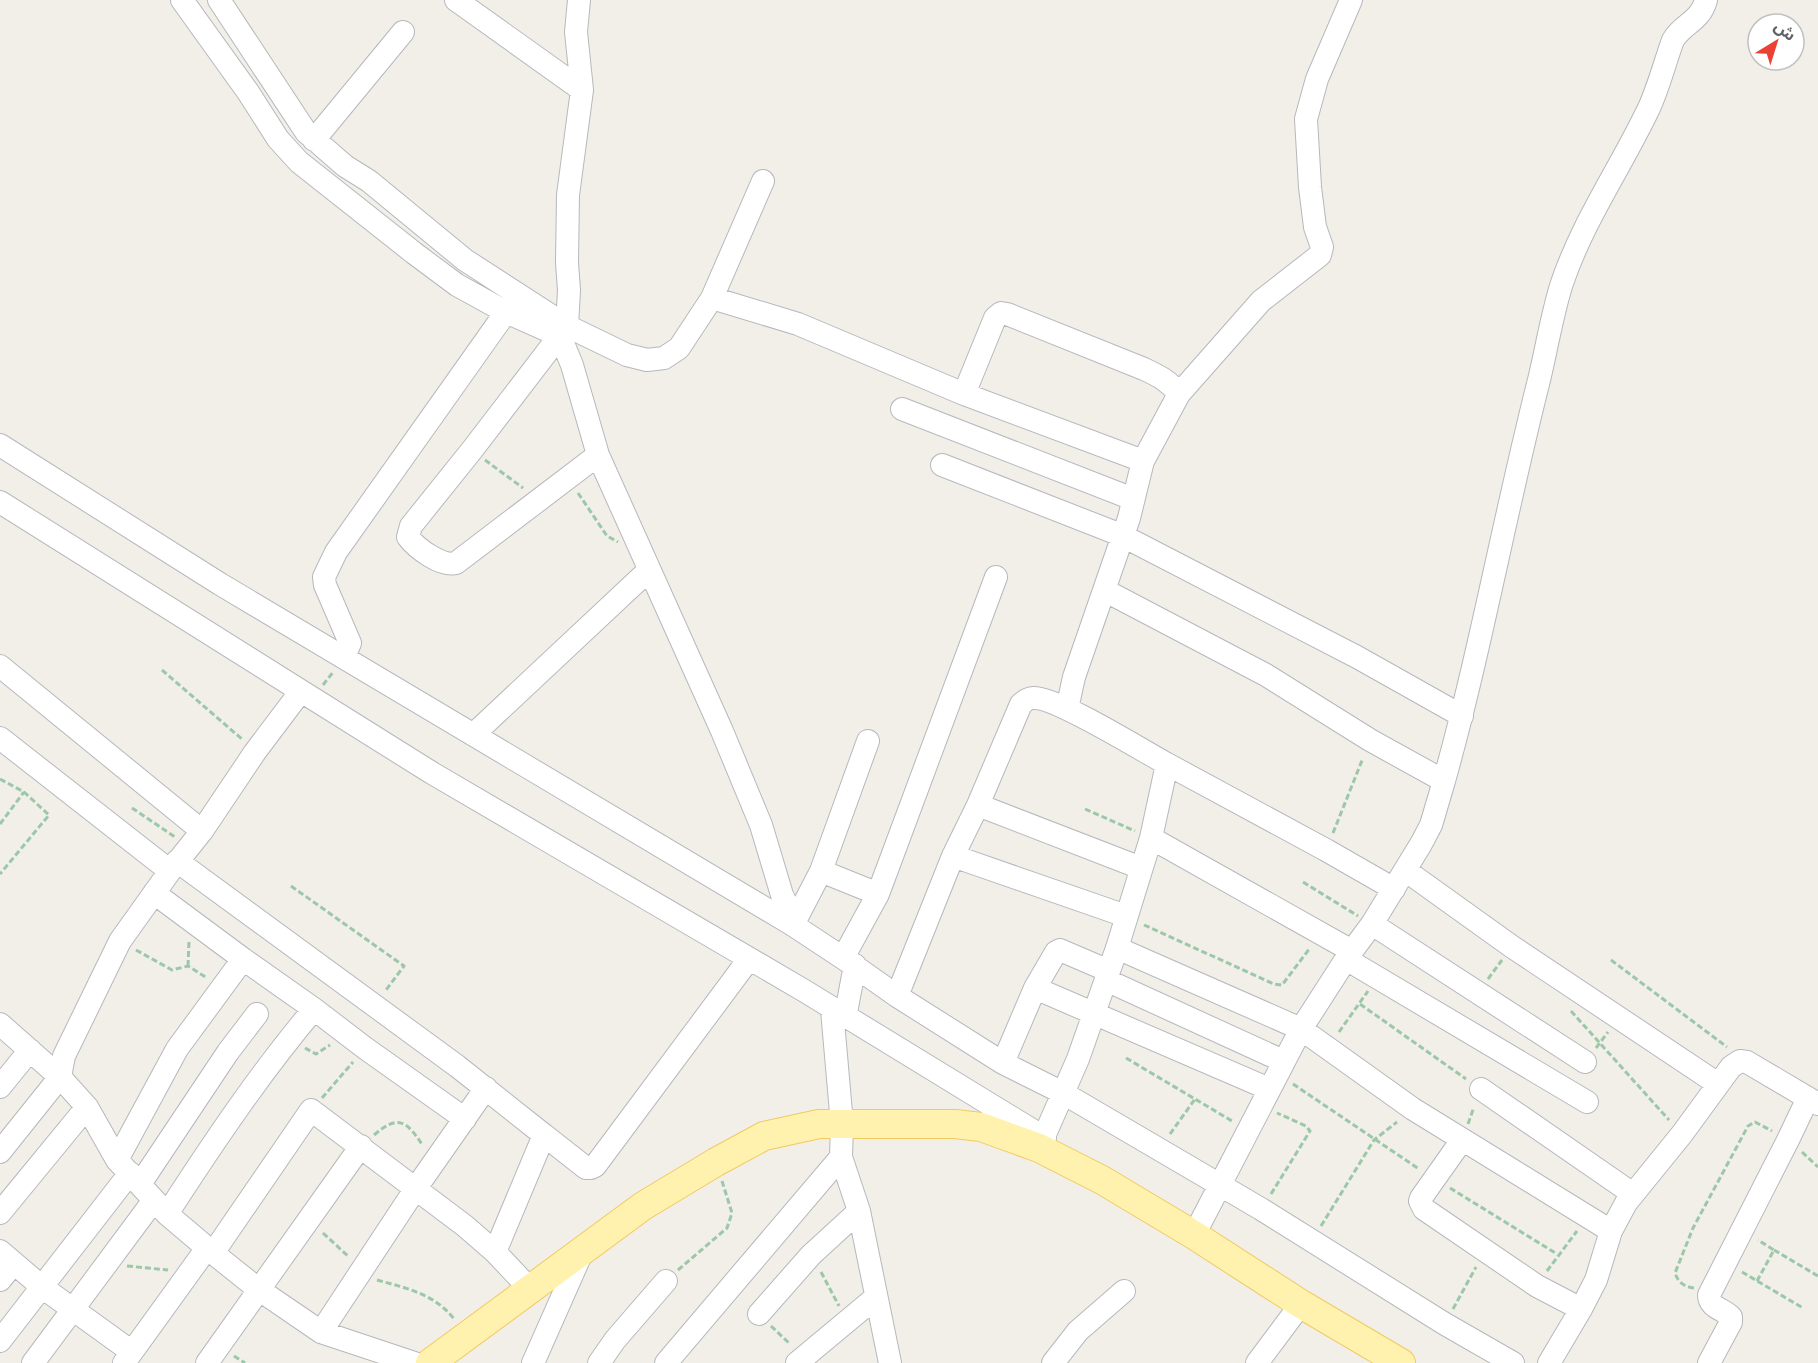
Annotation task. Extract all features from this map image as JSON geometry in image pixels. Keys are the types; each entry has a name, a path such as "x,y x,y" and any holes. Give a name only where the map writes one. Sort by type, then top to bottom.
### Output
{"main road":[{"path":"430,1363 643,1206 764,1136 819,1124 955,1124 981,1127 1042,1143 1194,1234 1301,1304 1401,1363"}],"street":[{"path":"182,0 248,92 278,139 299,162 457,285 506,312 564,331 627,356 647,360 664,358 679,348 712,298 763,181"},
{"path":"219,0 306,132 314,140 345,166 369,181 465,260 564,331"},
{"path":"456,0 582,90"},
{"path":"579,0 576,32 582,90 568,195 569,290 564,331 598,455 723,731 761,825 782,895 795,922"},
{"path":"1067,709 1074,677 1129,518 1143,461 1179,394 1261,301 1320,255 1322,247 1315,227 1310,187 1306,119 1317,79 1352,0"},
{"path":"1194,1234 1301,1029 1372,924 1431,825 1462,716 1518,463 1562,282 1586,226 1650,105 1677,32 1698,16 1706,0"},
{"path":"314,140 403,32"},
{"path":"712,298 798,324 964,394 1143,461"},
{"path":"344,657 350,643 325,585 326,573 336,552 506,312"},
{"path":"964,394 995,318 1001,313 1164,378 1179,394"},
{"path":"564,331 411,526 408,537 413,543 443,563 450,565 456,563 598,455"},
{"path":"902,409 1133,499"},
{"path":"0,445 220,584 795,922 897,996 1003,1063 1063,1093 1261,1209 1512,1363"},
{"path":"942,465 1122,535 1357,657 1462,716"},
{"path":"0,502 432,773 749,959 1042,1143 1078,1059 1117,948 1151,837 1167,765"},
{"path":"474,734 649,570"},
{"path":"890,1363 859,1211 841,1157 838,1014 849,961 878,894 996,577"},
{"path":"1104,590 1266,675 1370,740 1444,781"},
{"path":"0,666 184,852 374,1006 458,1066 586,1168 595,1166 749,959"},
{"path":"0,1152 60,1077 64,1056 120,941 255,752 307,695"},
{"path":"897,996 953,856 978,805 1021,704 1034,697 1067,709 1326,850 1400,879 1511,946 1718,1084"},
{"path":"0,738 184,852"},
{"path":"795,922 820,871 868,741"},
{"path":"978,805 1141,868"},
{"path":"1151,837 1320,934 1349,955 1587,1102"},
{"path":"953,856 1125,916"},
{"path":"820,871 878,894"},
{"path":"154,892 465,1119"},
{"path":"1372,924 1585,1062"},
{"path":"1117,948 1301,1029 1413,1109 1611,1231"},
{"path":"1003,1063 1035,988 1052,957 1060,950 1107,976 1273,1082"},
{"path":"142,1186 177,1049 243,959"},
{"path":"1035,988 1093,1013 1273,1082"},
{"path":"0,1341 78,1239 142,1186 197,1167 290,1037 314,1009"},
{"path":"33,1363 108,1263 142,1186 228,1052 257,1014"},
{"path":"0,1024 60,1077 87,1107 142,1186 210,1251 258,1289 321,1332 350,1344 414,1363"},
{"path":"0,1087 30,1050"},
{"path":"1549,1363 1596,1280 1611,1231 1626,1203 1683,1134 1736,1062 1747,1062 1813,1101 1788,1140 1711,1290 1710,1301 1730,1315 1731,1320 1709,1363"},
{"path":"321,1332 416,1188 486,1088"},
{"path":"1480,1089 1634,1194"},
{"path":"0,1213 87,1107"},
{"path":"5,1265 42,1287 73,1310 128,1358 188,1273 210,1251 312,1110 465,1226 495,1252 530,1288"},
{"path":"495,1252 544,1135"},
{"path":"1462,1140 1434,1178 1420,1202 1424,1209 1537,1286 1581,1309"},
{"path":"207,1363 361,1146"},
{"path":"666,1363 841,1157"},
{"path":"759,1314 811,1255 859,1211"},
{"path":"78,1239 108,1263"},
{"path":"533,1363 583,1250"},
{"path":"599,1363 615,1340 666,1281"},
{"path":"1053,1363 1078,1331 1124,1291"},
{"path":"800,1360 875,1298"},
{"path":"1257,1363 1301,1304"}],"path":[{"path":"472,450 539,500"},
{"path":"568,479 612,540 617,543 635,537"},
{"path":"307,695 344,657"},
{"path":"162,670 255,752"},
{"path":"1326,850 1370,740"},
{"path":"0,780 24,792 49,815 0,874"},
{"path":"0,824 24,792"},
{"path":"132,808 184,852"},
{"path":"1084,809 1151,837"},
{"path":"1302,882 1372,924"},
{"path":"291,886 404,966 374,1006"},
{"path":"1125,916 1274,984 1282,985 1320,934"},
{"path":"120,941 172,970 188,966 221,988"},
{"path":"1479,993 1511,946"},
{"path":"1611,960 1747,1062"},
{"path":"1327,1048 1360,1004 1480,1089 1462,1140"},
{"path":"290,1037 316,1054 326,1048 342,1031"},
{"path":"1601,1042 1683,1134"},
{"path":"312,1110 365,1048"},
{"path":"1126,1058 1249,1131"},
{"path":"1273,1082 1374,1140 1557,1254 1587,1218"},
{"path":"1261,1209 1310,1131 1273,1082"},
{"path":"1160,1150 1195,1099"},
{"path":"1312,1241 1374,1140 1413,1109"},
{"path":"361,1146 388,1123 399,1122 413,1130 434,1164"},
{"path":"1711,1290 1686,1287 1677,1280 1675,1273 1693,1228 1751,1123 1755,1122 1788,1140"},
{"path":"666,1281 727,1228 732,1213 716,1162"},
{"path":"1742,1231 1818,1276"},
{"path":"1774,1250 1757,1281 1803,1308"},
{"path":"1445,1324 1485,1251"},
{"path":"811,1255 848,1321"},
{"path":"108,1263 188,1273"},
{"path":"415,1291 444,1306 466,1335"},
{"path":"759,1314 800,1360"}]}
